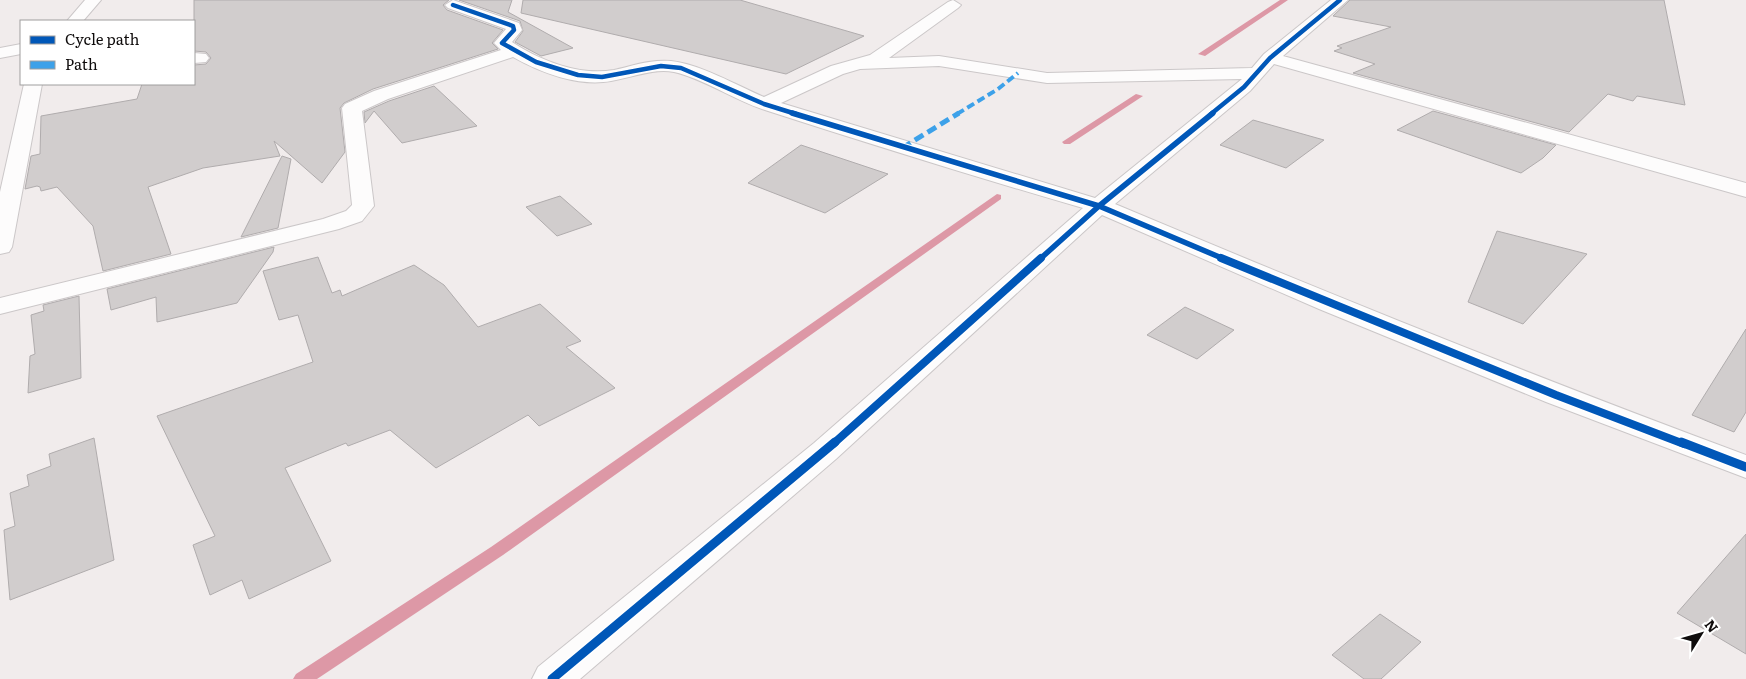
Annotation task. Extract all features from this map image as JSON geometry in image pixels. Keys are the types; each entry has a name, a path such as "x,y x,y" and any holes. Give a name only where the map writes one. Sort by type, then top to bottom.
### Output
{"street":[{"path":"75,20 93,0"},
{"path":"552,679 826,451 1099,206 1244,87 1263,66 1340,0"},
{"path":"453,5 513,26 514,30 502,43 513,52 576,76 590,78 668,64 764,104 902,148 1099,206 1355,314 1556,395 1746,467"},
{"path":"764,104 828,74 876,59 953,5"},
{"path":"0,53 20,49"},
{"path":"0,306 331,224 354,216 363,206 352,108 381,95 513,52"},
{"path":"860,64 939,61 1047,78 1263,66 1746,190"},
{"path":"0,247 5,207 32,85"}],"building":[{"path":"194,0 449,0 443,5 447,10 503,30 492,43 498,49 373,89 344,103 340,108 345,152 322,183 274,141 280,156 203,168 148,187 171,254 103,271 93,226 57,187 41,191 40,187 37,186 25,189 31,156 40,154 41,116 137,99 142,85 195,85 195,65 206,64 211,58 206,52 195,51"},
{"path":"459,0 512,0 508,12 573,48 541,56 515,42 523,31 520,21"},
{"path":"523,0 740,0 864,36 786,74 521,13"},
{"path":"1350,0 1664,0 1685,105 1637,96 1633,101 1608,94 1569,132 1353,73 1375,64 1334,51 1342,48 1337,46 1391,27 1333,16"},
{"path":"434,86 477,126 402,143 374,111 365,123 364,112 389,101"},
{"path":"1433,111 1556,145 1543,158 1521,173 1397,130"},
{"path":"1253,120 1324,140 1286,168 1220,145"},
{"path":"801,145 888,174 825,213 748,183"},
{"path":"282,156 291,159 278,228 241,237"},
{"path":"560,196 592,224 557,236 526,207"},
{"path":"1497,231 1587,254 1523,324 1468,302"},
{"path":"274,247 273,252 237,303 157,322 156,297 111,310 107,289"},
{"path":"318,257 332,293 340,290 342,296 414,265 444,285 478,327 540,304 581,341 566,347 615,388 539,426 528,415 436,468 390,430 348,446 346,443 285,468 331,561 249,599 242,580 210,595 193,545 215,536 157,416 313,362 298,315 279,320 263,271"},
{"path":"79,296 81,378 28,393 30,356 35,354 31,315 44,311 43,305"},
{"path":"1185,307 1234,330 1197,359 1147,335"},
{"path":"1746,329 1746,412 1734,432 1692,415"},
{"path":"94,438 114,560 10,600 4,530 15,526 10,493 29,486 27,475 51,466 49,454"},
{"path":"1746,534 1746,654 1677,613"},
{"path":"1380,614 1421,642 1381,679 1364,679 1332,655"}],"waterway":[{"path":"1202,54 1285,0"},
{"path":"1067,142 1139,96"},
{"path":"302,679 497,551 997,197"}],"marked path":[{"path":"902,148 998,89 1018,73"}],"cycle path":[{"path":"552,679 825,451 1099,206 1244,87 1270,58 1340,0"},
{"path":"453,5 513,26 514,30 502,43 523,56 550,68 591,77 602,77 651,67 671,66 681,68 764,104 902,148 1099,206 1328,303 1556,395 1746,467"}]}
